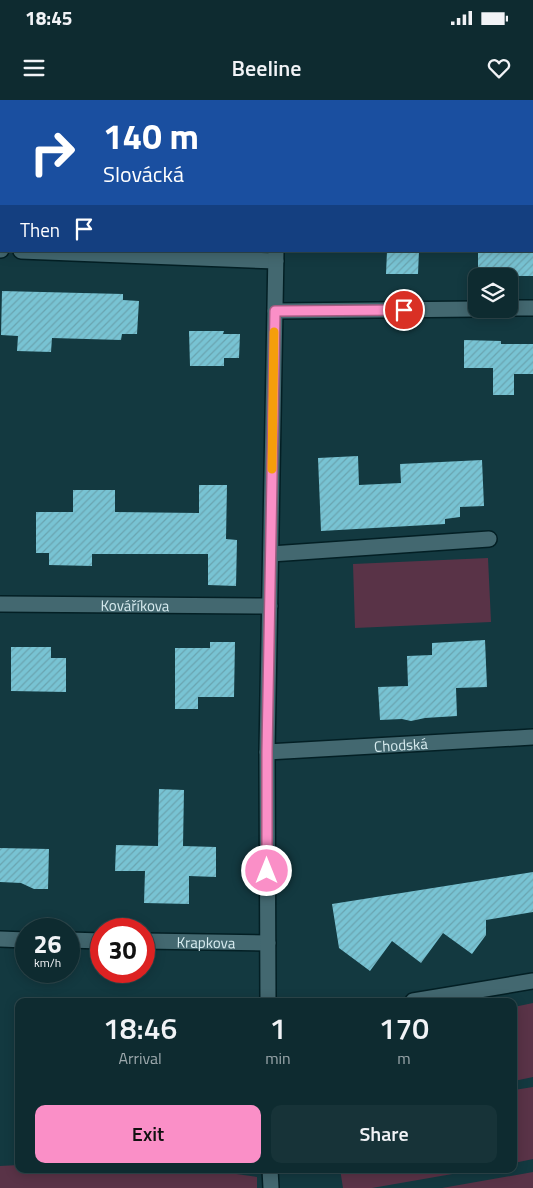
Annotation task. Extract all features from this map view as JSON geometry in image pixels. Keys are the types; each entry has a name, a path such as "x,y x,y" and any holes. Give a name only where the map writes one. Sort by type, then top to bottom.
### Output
{"street":[{"path":"73,252 276,256 267,752 268,998"},
{"path":"518,308 533,308"},
{"path":"275,311 468,309"},
{"path":"270,554 488,539"},
{"name":"Kováříkova","path":"0,604 270,606"},
{"name":"Chodská","path":"267,752 533,737"},
{"path":"0,939 15,940"},
{"name":"Krapkova","path":"155,941 268,943"},
{"path":"431,998 533,981"},
{"path":"270,1173 271,1188"}],"shaded area":[{"path":"488,558 491,622 355,628 353,564"},
{"path":"533,1003 533,1077 517,1080 517,1006"},
{"path":"533,1087 533,1159 517,1162 517,1090"},
{"path":"15,1165 15,1173 229,1173 257,1177 257,1188 0,1188 0,1166"},
{"path":"533,1172 533,1188 442,1188 522,1174"},
{"path":"341,1173 458,1173 372,1188 343,1188"}],"building":[{"path":"387,252 419,252 418,274 386,274"},
{"path":"478,252 533,252 533,276 518,276 518,268 478,268"},
{"path":"2,291 123,294 123,300 139,301 137,334 122,334 121,340 52,338 51,352 17,351 18,336 1,335"},
{"path":"189,331 224,331 223,334 240,334 239,358 224,358 224,366 190,366"},
{"path":"464,340 501,341 501,344 533,344 533,374 514,374 514,395 493,395 493,368 464,368"},
{"path":"358,456 359,485 401,483 400,464 482,460 484,506 460,507 460,517 445,519 445,524 321,531 318,458"},
{"path":"199,485 227,485 226,539 237,540 236,586 208,585 208,554 92,554 92,566 49,565 49,553 36,553 36,512 73,512 73,490 115,490 115,512 199,513"},
{"path":"485,640 487,687 456,688 457,716 411,721 402,719 380,720 378,687 408,686 407,656 432,655 432,643"},
{"path":"210,642 235,642 234,697 198,697 198,709 175,709 175,648 210,648"},
{"path":"11,647 51,647 51,658 66,658 66,692 11,691"},
{"path":"159,789 184,790 183,846 216,847 216,877 189,876 189,904 144,903 145,871 115,871 116,845 158,846"},
{"path":"0,848 49,849 48,889 34,889 21,883 0,882"},
{"path":"533,872 533,912 486,920 486,935 472,954 443,933 421,963 392,941 370,971 339,948 332,904"}],"slow traffic":[{"path":"272,469 274,332"}],"route":[{"path":"267,871 267,752 275,311 404,310"}]}
